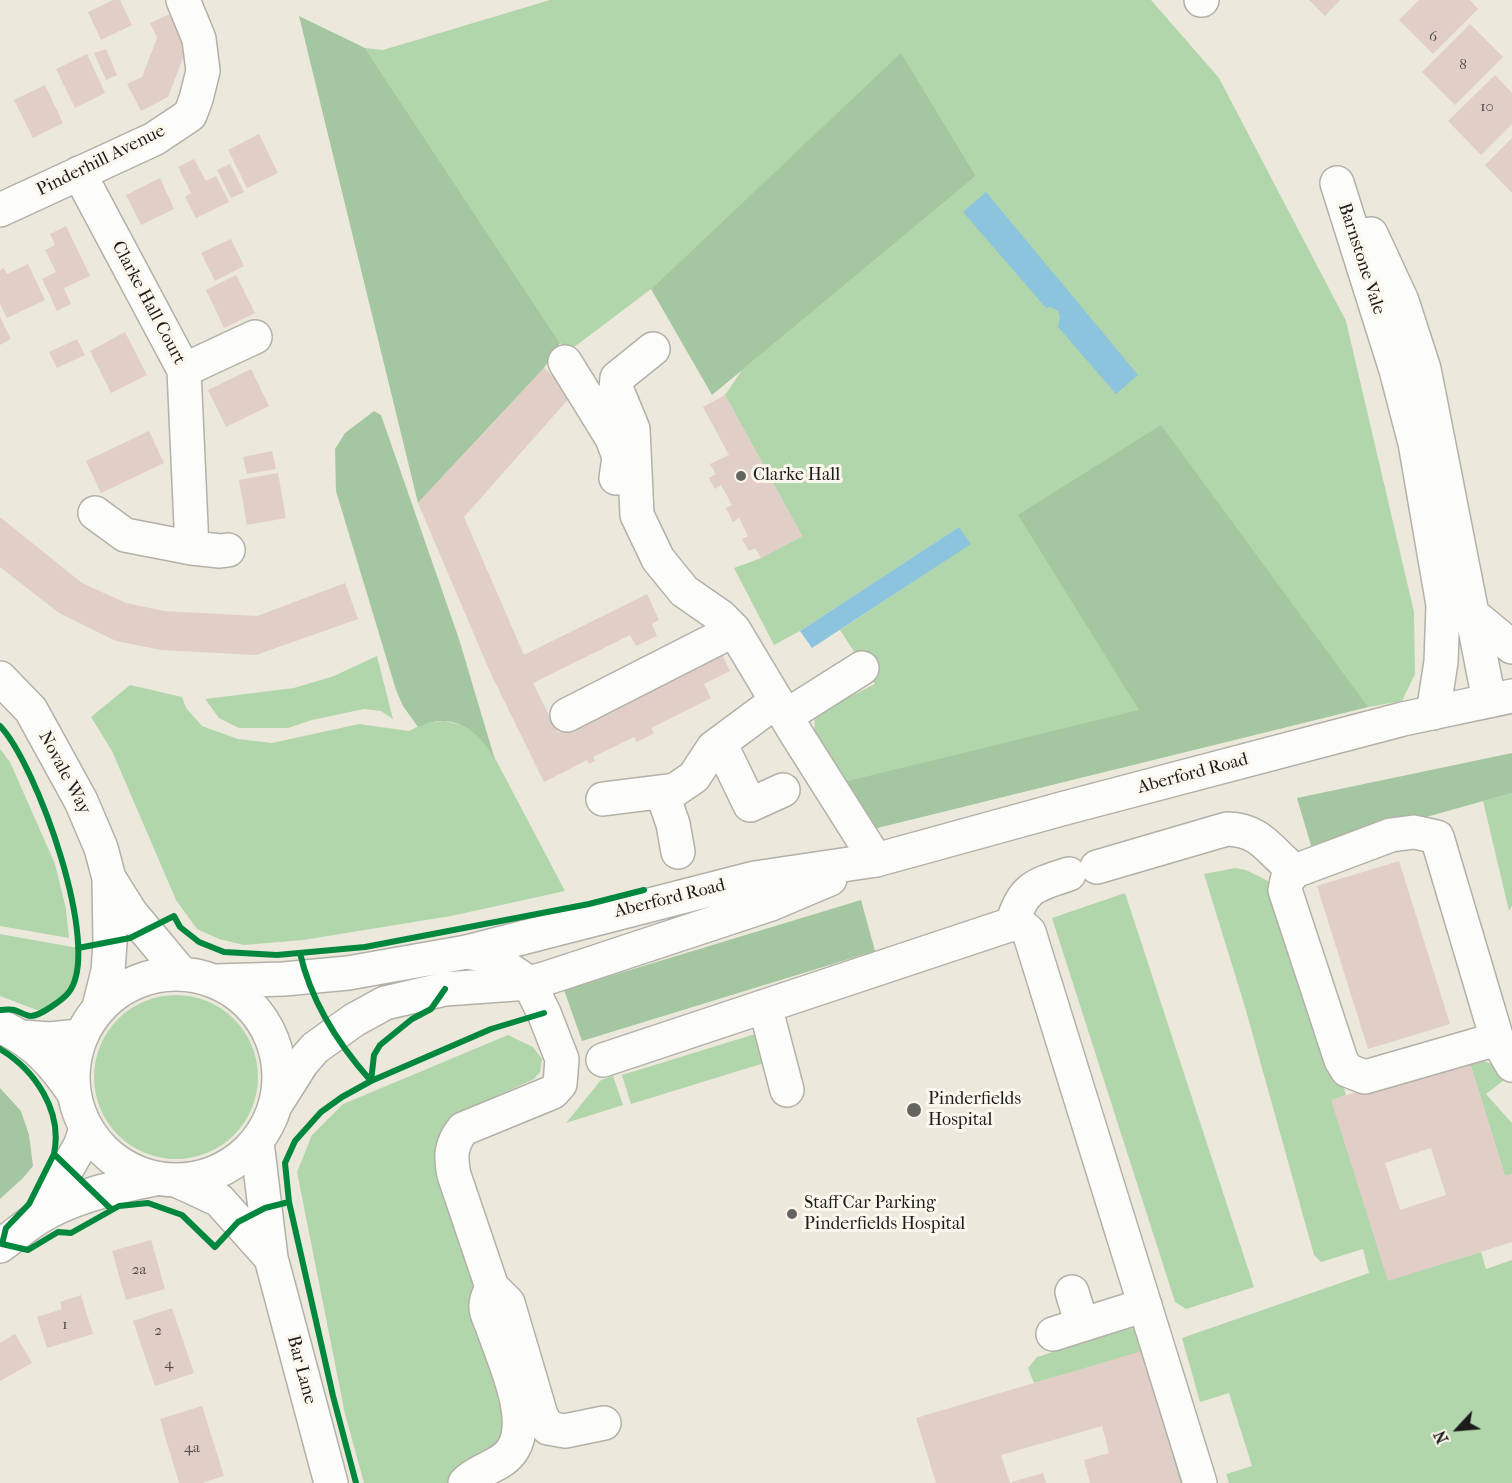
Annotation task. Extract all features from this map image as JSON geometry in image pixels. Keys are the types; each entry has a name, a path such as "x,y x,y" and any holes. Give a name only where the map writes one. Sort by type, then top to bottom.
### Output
{"main road":[{"name":"Pinderhill Avenue","path":"0,210 154,140 190,115 203,71 199,39 183,0"},
{"name":"Clarke Hall Court","path":"80,173 184,370 192,548"},
{"name":"Barnstone Vale","path":"1433,713 1441,662 1443,605 1415,443 1396,370 1337,183 1372,234 1402,301 1419,351 1440,443 1472,614 1500,698"},
{"path":"184,370 255,337"},
{"path":"653,349 617,378 615,388 633,429 638,515 658,559 684,591 720,616 735,630 876,860"},
{"path":"565,363 612,438 619,457 613,497"},
{"path":"95,513 126,535 192,548 228,550"},
{"path":"1472,614 1512,647"},
{"path":"567,715 735,630"},
{"path":"603,799 675,790 694,777 713,748 767,708 781,707 862,668"},
{"name":"Novale Way","path":"0,678 31,710 81,801 101,848 109,878 110,943 108,971 99,1007"},
{"name":"Aberford Road","path":"216,981 284,979 348,973 467,952 755,878 876,860 1077,805 1433,713 1500,698"},
{"path":"720,743 750,805 783,790"},
{"path":"663,792 673,824 678,852"},
{"path":"1012,925 1017,905 1029,890 1043,882 1227,829 1243,830 1260,837 1279,859 1295,871"},
{"path":"1414,832 1437,837 1504,1052 1365,1077 1347,1070 1341,1060 1285,890 1287,880 1295,871 1391,835 1414,832"},
{"name":"Aberford Road","path":"276,1104 302,1063 315,1048 354,1020 385,1003 445,989 538,980 771,904 876,860"},
{"name":"Novale Way","path":"109,878 131,913 181,973"},
{"path":"603,1060 1012,925 1021,925 1029,932 1200,1483"},
{"name":"Aberford Road","path":"467,952 489,956 538,980"},
{"path":"0,1246 40,1216 95,1193 167,1180 208,1176 235,1163 257,1143 269,1124 276,1104 280,1074 275,1045 261,1018 241,996 216,981 181,973 151,976 123,987 99,1007 80,1036 72,1073 73,1092 78,1111 86,1129 99,1147 115,1162 134,1173 167,1180"},
{"path":"538,980 543,1013 562,1059 560,1084 553,1092 464,1129 457,1138 451,1160 492,1287 508,1304 541,1415 548,1428 565,1431 604,1423"},
{"path":"765,1006 787,1090"},
{"path":"12,1032 49,1039 80,1036"},
{"path":"12,1032 60,1072 73,1092"},
{"path":"40,1216 72,1161 86,1129"},
{"name":"Bar Lane","path":"257,1143 271,1258 332,1483"},
{"name":"Bar Lane","path":"167,1180 219,1200 271,1258"},
{"path":"465,1483 473,1475 498,1464 512,1452 519,1440 520,1421 514,1393 486,1305 492,1287"},
{"path":"1072,1292 1067,1330 1145,1305"}],"green space":[{"path":"550,0 1151,0 1219,78 1346,321 1414,612 1415,674 1402,701 1368,707 877,828 814,735 815,714 875,684 840,630 970,544 959,527 800,631 774,645 734,568 761,558 802,536 725,395 742,370 976,176 901,54 651,289 569,351 560,343 365,48 383,50"},
{"path":"299,16 365,48 560,343 544,368 418,503"},
{"path":"901,53 976,176 712,395 651,289"},
{"path":"374,411 381,415 459,639 495,760 481,740 464,726 442,721 430,722 418,727 403,706 396,690 336,491 335,449 345,433"},
{"path":"1161,425 1368,707 877,828 844,782 1139,710 1018,515"},
{"path":"377,656 393,719 381,711 364,709 312,720 288,728 239,728 219,718 205,699 294,688 334,676"},
{"path":"130,685 182,697 186,708 202,726 238,739 272,743 359,724 409,731 425,723 444,721 461,725 476,733 488,745 565,891 451,916 303,940 244,945 219,939 197,929 176,900 112,751 91,717"},
{"path":"0,749 10,762 55,864 66,909 69,938 0,926"},
{"path":"1512,753 1512,793 1312,849 1297,798"},
{"path":"1512,793 1512,906 1509,911 1483,801"},
{"path":"1235,868 1246,870 1268,881 1308,1002 1343,1085 1346,1095 1332,1100 1388,1280 1481,1252 1486,1269 1512,1260 1512,1483 1229,1483 1226,1474 1252,1466 1229,1393 1200,1402 1182,1338 1369,1273 1363,1249 1321,1262 1314,1255 1245,1007 1204,874"},
{"path":"1125,893 1254,1287 1186,1309 1175,1302 1052,918"},
{"path":"861,900 875,951 582,1041 564,990"},
{"path":"0,934 78,948 75,979 67,993 42,1012 0,996"},
{"path":"176,995 192,996 207,1001 234,1019 252,1046 257,1061 257,1093 252,1108 234,1135 207,1153 192,1158 176,1159 160,1158 145,1153 118,1135 100,1108 95,1093 94,1077 95,1061 100,1046 118,1019 145,1001 160,996"},
{"path":"765,1031 774,1060 631,1104 622,1075"},
{"path":"508,1035 533,1047 542,1059 540,1072 534,1079 460,1113 514,1441 462,1483 364,1483 345,1414 297,1172 312,1135 343,1104"},
{"path":"1468,1057 1496,1065 1507,1078 1486,1094 1512,1123 1512,1174 1505,1176"},
{"path":"613,1076 623,1105 566,1123 601,1080"},
{"path":"0,1088 21,1111 29,1135 33,1166 0,1199"},
{"path":"1146,1325 1195,1483 1180,1483 1142,1352 1034,1383 1028,1368 1037,1357"}],"water":[{"path":"986,192 1138,375 1116,394 1058,327 1060,317 1058,311 1050,307 1046,308 963,212"},
{"path":"959,527 971,544 812,648 800,631"}],"building":[{"path":"113,0 120,0 132,25 101,40 88,12"},
{"path":"1309,0 1340,0 1325,16"},
{"path":"1419,0 1470,0 1478,9 1433,54 1399,20"},
{"path":"177,11 190,40 168,97 141,111 127,84 142,77 157,38 150,23"},
{"path":"1470,24 1503,57 1455,105 1422,72"},
{"path":"106,49 117,75 106,80 94,53"},
{"path":"87,54 105,93 75,108 56,69"},
{"path":"1495,75 1512,93 1512,124 1481,155 1448,121"},
{"path":"45,85 63,123 33,138 14,100"},
{"path":"259,134 278,173 247,188 228,150"},
{"path":"1512,138 1512,193 1485,165"},
{"path":"194,159 206,181 216,176 229,202 196,218 185,197 191,193 178,167"},
{"path":"230,164 244,192 231,198 217,170"},
{"path":"160,178 174,209 141,225 126,195"},
{"path":"66,226 90,276 64,288 71,304 57,311 42,279 56,272 45,250 55,245 50,234"},
{"path":"231,239 244,266 215,281 201,253"},
{"path":"28,264 45,300 7,318 0,304 0,270 4,268 7,274"},
{"path":"236,275 255,313 224,328 206,290"},
{"path":"0,317 11,339 0,345"},
{"path":"125,332 147,375 111,393 90,351"},
{"path":"77,339 85,355 57,368 49,352"},
{"path":"544,368 572,395 464,517 524,655 647,594 659,620 652,624 657,636 636,646 630,635 533,683 558,733 721,652 730,671 704,684 711,698 651,728 654,733 637,742 634,737 593,757 595,761 589,764 587,760 544,782 490,672 418,503"},
{"path":"251,369 269,406 226,427 208,390"},
{"name":"Clarke Hall","path":"725,395 802,536 761,558 755,548 749,551 742,539 748,536 739,518 733,522 726,508 732,505 721,485 715,489 709,478 716,474 710,464 729,455 703,407"},
{"path":"149,431 164,463 101,493 86,461"},
{"path":"272,451 276,469 247,474 243,457"},
{"path":"278,473 286,518 247,525 239,480"},
{"path":"0,517 82,583 126,603 164,611 257,616 345,583 358,619 256,655 161,650 116,641 59,613 0,567"},
{"path":"1399,861 1450,1024 1368,1049 1317,886"},
{"path":"1468,1057 1505,1176 1512,1174 1512,1242 1388,1281 1331,1100","holes":["1431,1148 1446,1195 1400,1210 1385,1163"]},
{"path":"151,1240 165,1289 126,1300 112,1251"},
{"path":"81,1295 93,1334 47,1348 37,1317 62,1309 60,1302"},
{"path":"172,1308 194,1373 155,1386 133,1321"},
{"path":"15,1334 32,1363 0,1381 0,1343"},
{"path":"1142,1351 1180,1483 1090,1483 1084,1460 1109,1453 1102,1426 1001,1455 1010,1483 936,1483 916,1418"},
{"path":"202,1406 224,1476 202,1483 179,1483 160,1419"},
{"path":"1043,1473 1046,1483 1012,1483 1012,1482"}],"cycle path":[{"path":"0,726 15,746 47,815 72,898 78,937 77,969 66,995 52,1007 35,1015 29,1016 12,1010 0,1010"},
{"path":"78,948 130,938 174,916 180,927 199,942 224,952 277,955 365,947 589,904 644,890"},
{"path":"300,953 311,988 327,1022 371,1081"},
{"path":"371,1081 374,1055 380,1045 412,1019 431,1009 445,989"},
{"path":"289,1202 285,1163 295,1141 321,1112 371,1081 491,1029 544,1013"},
{"path":"0,1049 24,1068 44,1093 50,1107 56,1138 54,1154 29,1204 6,1228 2,1244 28,1250 58,1232 71,1233 119,1206 148,1203 182,1215 215,1247 238,1222 265,1208 289,1202 333,1396 356,1483"},
{"path":"54,1154 111,1209"}],"place":[{"name":"Clarke Hall","path":"741,476"},
{"name":"Pinderfields Hospital","path":"914,1110"},
{"name":"Staff Car Parking Pinderfields Hospital","path":"792,1214"}]}
